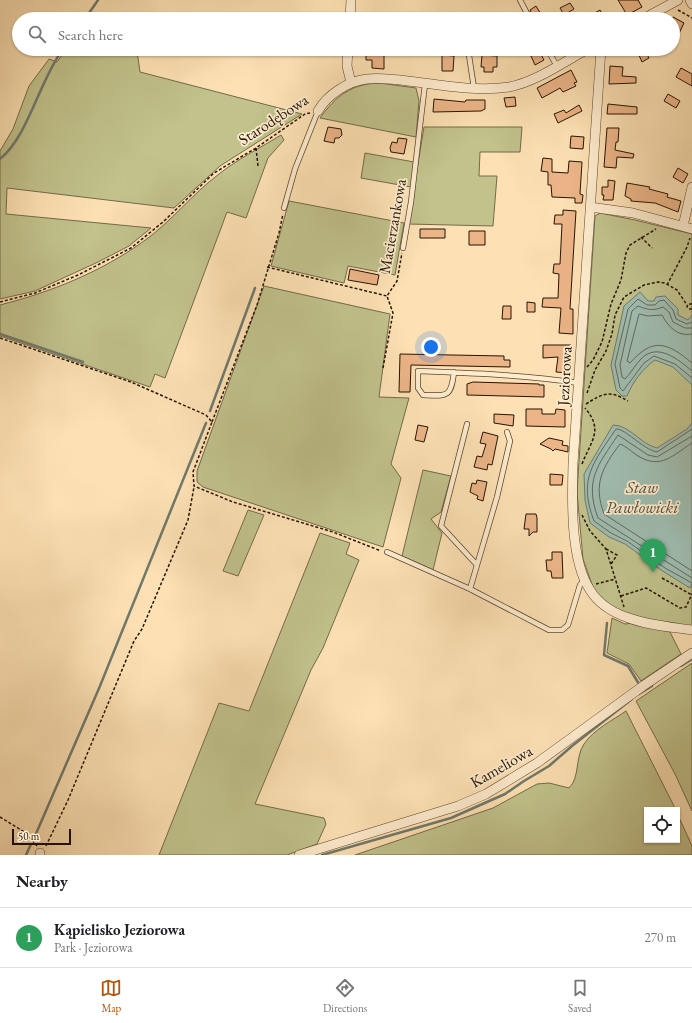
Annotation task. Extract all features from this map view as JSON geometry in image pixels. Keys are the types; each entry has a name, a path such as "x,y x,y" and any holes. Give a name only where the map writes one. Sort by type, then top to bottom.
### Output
{"street":[{"path":"350,12 351,0"},
{"path":"656,12 678,0"},
{"path":"690,0 692,4"},
{"path":"348,56 347,66 351,83"},
{"name":"Starodębowa","path":"318,111 328,98 351,83 367,79 474,88 509,87 524,83 575,56"},
{"name":"Jeziorowa","path":"601,56 579,373 572,508 577,548 586,583 607,607 625,617 692,630"},
{"path":"590,207 633,213 664,221 689,230 692,187"},
{"name":"Kameliowa","path":"299,855 458,806 486,794 537,763 643,686 692,653"}],"lane":[{"path":"520,0 526,12"},
{"path":"469,56 474,88"},
{"path":"551,56 557,66"},
{"name":"Macierzankowa","path":"403,248 411,202 425,84"},
{"path":"284,208 295,169 318,111"},
{"path":"454,372 450,393 445,396 423,395 418,388 418,371 454,372 540,377 579,383"},
{"path":"467,424 441,526 477,566"},
{"path":"470,589 497,497 510,442 508,432"},
{"path":"387,552 470,589 549,630 562,630 568,625 580,585 586,583"}],"path":[{"name":"Starodębowa","path":"0,302 36,293 78,275 131,248 163,222 214,173 256,148 306,114 318,111"},
{"path":"256,148 258,166"},
{"path":"40,854 53,834 134,641 142,629 188,520 194,486 193,472 257,305 267,267 279,232 284,208"},
{"path":"579,373 588,367 599,348 611,304 621,280 626,253 630,245 658,228 664,221"},
{"path":"667,284 688,247 689,230"},
{"path":"641,237 652,248"},
{"name":"Macierzankowa","path":"383,368 393,312 387,296 397,281 403,248"},
{"path":"267,267 387,296"},
{"path":"586,395 595,370 606,351 612,334 615,315 624,297 644,285 652,283 667,284 680,294 689,310 692,309"},
{"path":"687,305 692,304"},
{"path":"0,338 131,382 203,413 212,422"},
{"path":"584,405 596,397 612,393 628,401"},
{"path":"580,468 592,443 595,426 592,415 584,405"},
{"path":"194,486 233,502 333,532 387,552"},
{"path":"581,514 590,531 606,549 617,555 611,564"},
{"path":"606,549 626,612 625,617"},
{"path":"586,583 615,578"},
{"path":"621,596 646,588 680,608 686,607 692,595 662,578"},
{"path":"0,817 26,833 33,840 40,854"}],"green space":[{"path":"61,56 138,56 140,72 302,114 220,166 174,208 7,188 6,214 151,228 129,246 98,262 35,291 0,299 0,151 13,129 29,86 49,59 57,62"},
{"path":"379,83 416,88 419,101 416,137 320,118 332,103 345,93 360,86"},
{"path":"424,127 522,127 520,152 480,152 479,176 497,176 493,226 408,224"},
{"path":"281,135 284,140 268,158 246,218 227,212 165,378 155,374 150,387 0,336 0,305 38,294 75,280 128,252 154,233 219,174 241,158"},
{"path":"365,153 414,162 411,187 361,178"},
{"path":"289,201 404,223 395,275 348,266 344,283 271,266"},
{"path":"600,213 692,234 692,628 629,615 619,611 601,598 594,590 583,559 577,492 595,216"},
{"path":"264,286 390,314 379,397 409,398 391,464 401,478 383,547 203,487 197,482 197,471"},
{"path":"423,470 451,476 441,512 431,519 442,533 433,570 402,556"},
{"path":"248,510 264,515 238,576 223,571"},
{"path":"320,533 350,543 346,554 359,560 323,648 311,670 255,804 324,818 326,824 317,844 287,855 159,855 219,703 249,711"},
{"path":"612,618 625,624 634,623 670,632 681,654 641,681 629,664 607,653"},
{"path":"692,663 692,811 675,774 636,701"},
{"path":"626,711 674,807 644,807 644,843 680,843 680,820 692,846 692,855 355,855 493,808 537,784 549,783 569,788 575,779 579,755 584,744 593,734"}],"water":[{"path":"640,292 648,301 654,301 656,297 665,296 678,309 678,315 688,320 692,315 692,385 673,367 655,360 638,376 627,396 622,396 616,390 611,365 624,306"},
{"name":"Staw Pawłowicki","path":"692,423 692,583 690,588 661,570 625,544 609,537 590,523 585,500 584,474 613,425 625,428 645,443 657,448 687,429"}],"building":[{"path":"618,0 638,0 642,7 633,12 625,12"},
{"path":"570,3 574,9 569,12 562,12 560,8"},
{"path":"536,6 540,12 531,12 530,10"},
{"path":"680,21 684,23 680,31"},
{"path":"366,56 384,56 384,69 372,68 372,60 366,60"},
{"path":"442,56 454,56 453,71 442,71"},
{"path":"482,56 497,56 497,67 493,67 493,72 484,72 484,67 481,67"},
{"path":"531,56 542,56 544,60 535,65"},
{"path":"639,56 648,56 649,58 642,62"},
{"path":"610,66 623,67 622,76 636,77 636,83 609,84"},
{"path":"681,68 692,74 692,86 676,77"},
{"path":"571,70 577,82 574,83 576,86 563,92 560,88 542,98 537,88"},
{"path":"668,94 680,101 676,108 664,101"},
{"path":"515,97 516,106 506,107 504,98"},
{"path":"434,99 465,102 466,100 485,100 485,109 481,111 433,112"},
{"path":"608,104 637,107 637,114 607,114"},
{"path":"579,105 582,111 558,123 554,114 564,110 566,113"},
{"path":"328,127 341,129 342,135 339,138 335,138 334,143 324,141"},
{"path":"607,128 619,128 618,142 616,142 615,150 634,154 633,158 617,157 616,168 604,167"},
{"path":"571,136 584,137 583,149 570,148"},
{"path":"398,138 407,139 404,154 391,152 390,148 392,142 397,143"},
{"path":"543,158 552,159 552,172 568,173 569,161 582,162 580,194 583,195 582,203 575,203 575,198 552,197 551,185 548,185 548,172 541,171"},
{"path":"678,168 688,174 683,183 673,177"},
{"path":"608,180 615,181 613,200 603,200 604,195 602,195 602,187 608,187"},
{"path":"627,183 650,187 649,189 668,194 667,197 681,201 678,212 655,203 631,201 631,199 625,196"},
{"path":"563,210 576,211 570,309 573,309 573,334 559,333 561,308 542,307 543,298 558,298 559,274 553,273 554,264 560,264 562,224 554,224 555,215 563,215"},
{"path":"420,229 445,229 445,238 420,238"},
{"path":"469,231 485,231 485,245 469,245"},
{"path":"350,269 379,275 377,285 348,280"},
{"path":"527,302 535,303 535,312 527,312"},
{"path":"503,306 511,306 511,319 502,319"},
{"path":"543,345 571,345 569,373 556,372 558,357 543,358"},
{"path":"400,354 504,356 504,360 510,360 510,367 411,365 410,392 399,392"},
{"path":"473,382 544,385 544,397 467,395 467,384"},
{"path":"526,409 542,409 542,414 555,414 556,409 565,410 565,427 526,426"},
{"path":"494,414 514,415 513,426 494,423"},
{"path":"418,425 428,427 424,442 415,440"},
{"path":"483,432 498,436 492,465 488,464 487,470 474,467 477,456 482,457 486,444 480,443"},
{"path":"549,438 563,441 562,445 568,446 568,452 555,449 553,451 540,444"},
{"path":"550,474 563,475 562,485 550,485"},
{"path":"477,480 487,482 483,501 477,499 478,496 470,492 472,483 476,484"},
{"path":"526,514 536,514 537,518 537,532 533,532 529,536 529,529 524,529"},
{"path":"552,552 562,552 563,578 552,578 551,571 547,571 546,560 552,560"}],"waterway":[{"path":"90,12 98,0"},
{"path":"0,159 10,149 19,136 47,76 59,56"},
{"path":"210,411 255,288"},
{"path":"0,334 83,362"},
{"path":"35,836 100,686 206,423"},
{"path":"607,623 604,655 628,666 639,684"},
{"path":"681,666 692,659"},
{"path":"639,694 652,686"},
{"path":"322,855 451,818 505,794 549,766 632,699"},
{"path":"26,855 31,844"}],"place":[{"name":"Kąpielisko Jeziorowa","path":"653,572"}]}
